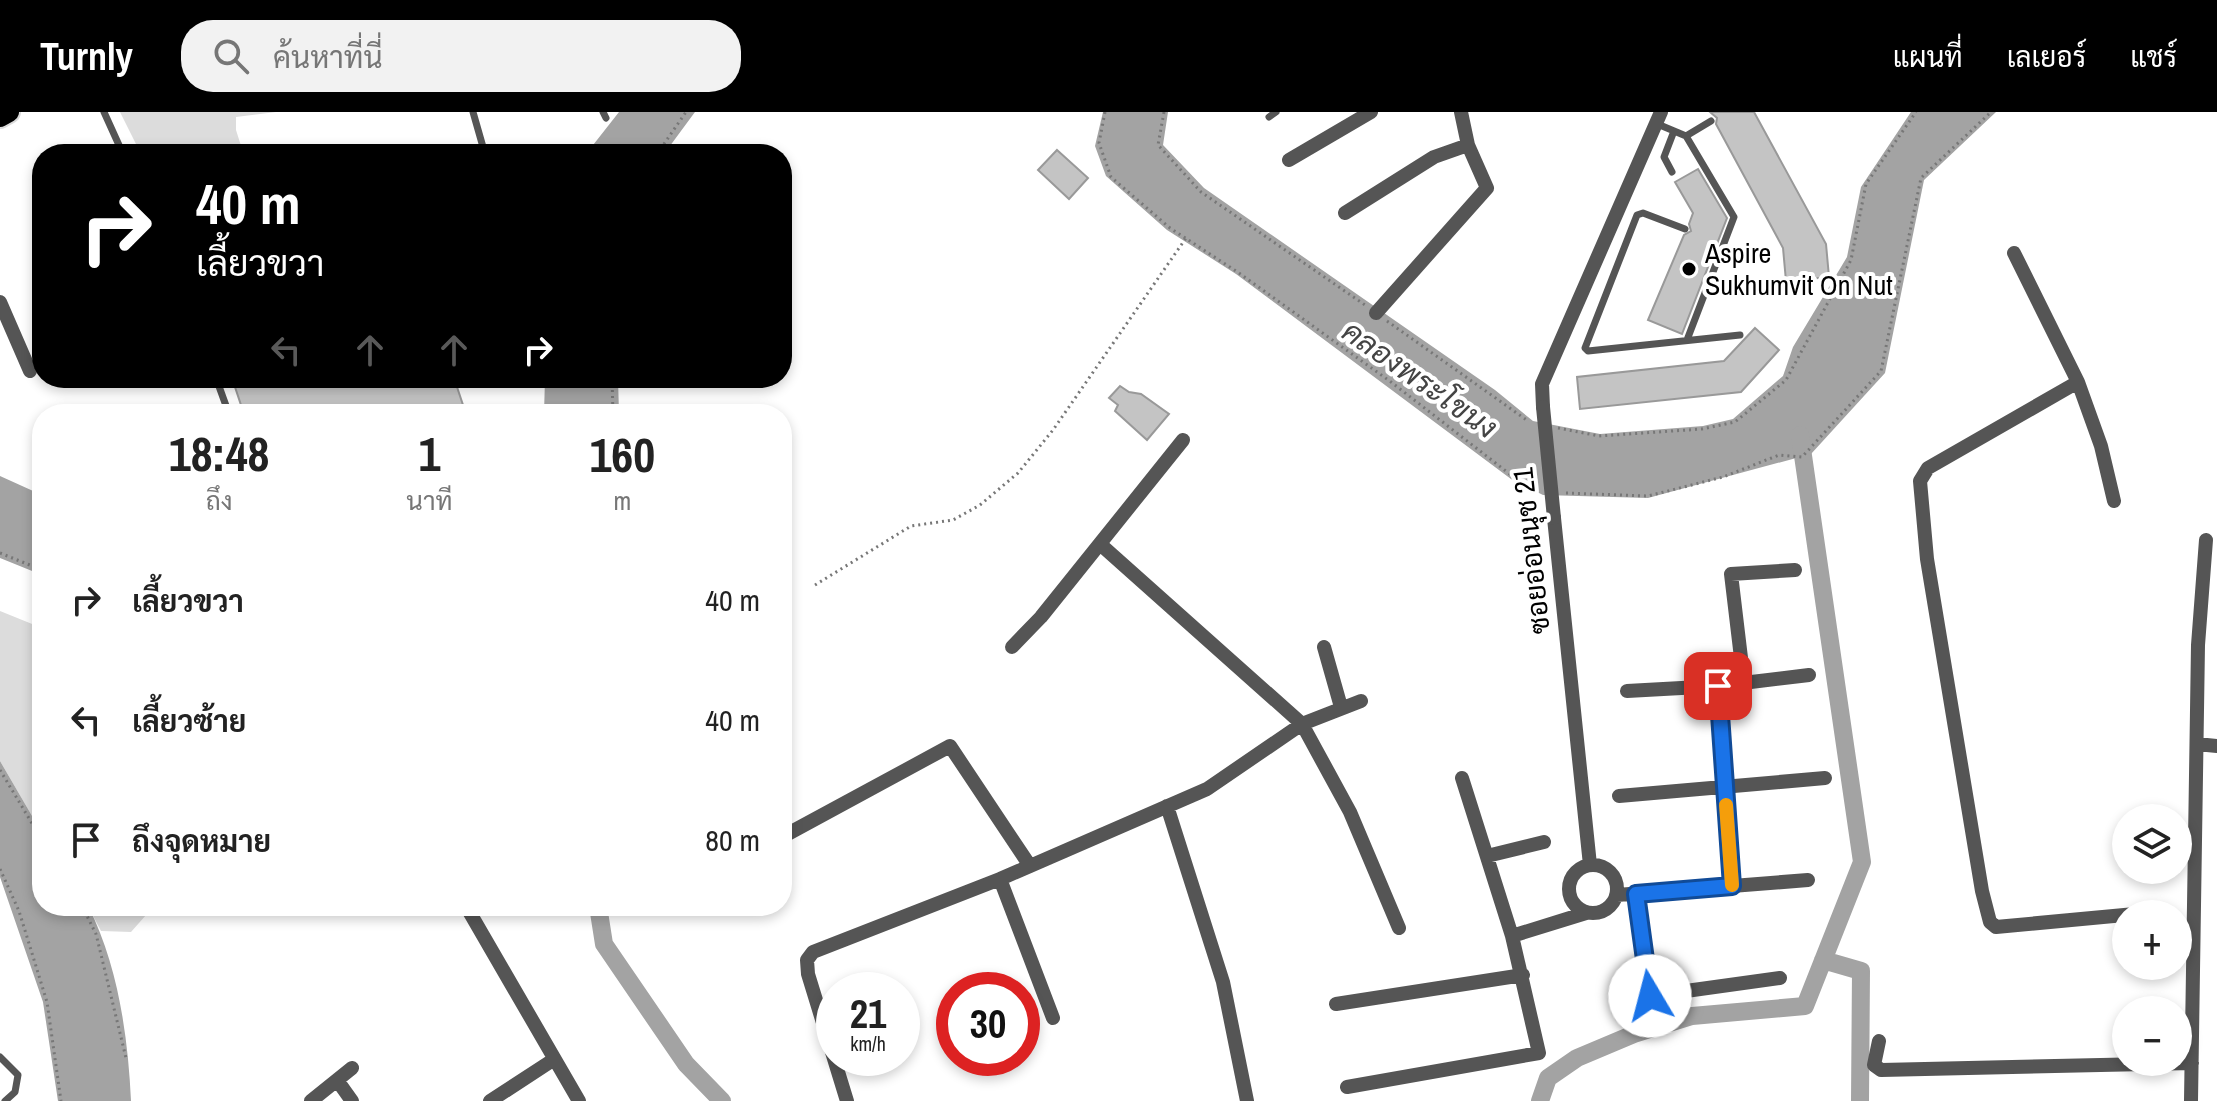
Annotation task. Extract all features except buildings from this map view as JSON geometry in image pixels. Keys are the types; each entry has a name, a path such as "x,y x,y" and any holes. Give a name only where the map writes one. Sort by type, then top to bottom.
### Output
{"main road":[{"path":"0,117 9,112"}],"street":[{"path":"1289,160 1371,112"},
{"path":"1376,313 1487,188 1468,145 1461,112"},
{"name":"ซอยอ่อนนุช 21","path":"1590,865 1542,384 1658,118"},
{"path":"1345,213 1434,157 1468,145"},
{"path":"2014,253 2078,382 2101,446 2114,501"},
{"path":"0,302 30,371"},
{"path":"2078,382 1923,472 1920,481 1927,559 1990,922 1996,927 2024,927 2112,917"},
{"path":"1012,647 1183,440"},
{"path":"2192,1063 2198,645 2206,540"},
{"path":"1100,544 1302,724 1350,812 1399,928"},
{"path":"1744,683 1731,574 1795,570"},
{"path":"1324,647 1341,707"},
{"path":"1627,691 1718,686 1809,675"},
{"path":"1718,686 1732,886"},
{"path":"847,1101 808,974 808,957 817,950 1000,879 1207,789 1302,724 1361,701"},
{"path":"2197,744 2217,746"},
{"path":"792,832 950,746 1030,866"},
{"path":"1347,1087 1539,1053 1523,975 1462,778"},
{"path":"1619,796 1825,778"},
{"path":"1167,806 1223,982 1247,1101"},
{"path":"1487,856 1544,842"},
{"path":"1512,936 1586,913 1602,912 1617,895 1616,879 1611,873 1590,865 1575,873 1569,888 1573,903 1586,913"},
{"path":"1000,879 1053,1018"},
{"path":"1617,895 1808,880"},
{"path":"1636,894 1650,996 1780,978"},
{"path":"472,916 579,1101"},
{"path":"1336,1004 1523,975"},
{"path":"1879,1041 1874,1065 1881,1070 2112,1065"},
{"path":"490,1101 553,1060"},
{"path":"311,1101 352,1068"},
{"path":"2191,1101 2192,1076"},
{"path":"337,1080 352,1101"}],"lane":[{"path":"104,112 118,144"},
{"path":"473,112 482,144"},
{"path":"1658,118 1686,136 1734,217 1687,340"},
{"path":"1686,136 1711,121"},
{"path":"1672,172 1664,156 1674,131"},
{"path":"1685,229 1638,213 1585,346 1589,351 1740,335"},
{"path":"0,1057 18,1075 15,1092 5,1101"}],"path":[{"path":"664,144 686,112"},
{"path":"815,585 911,526 953,520 980,505 1018,473 1053,430 1186,238"},
{"path":"0,553 32,566"},
{"path":"0,770 32,823"},
{"path":"0,869 19,911 47,1002 61,1101"},
{"path":"87,916 96,934 126,1058"}],"shaded area":[{"path":"120,112 276,112 236,117 240,144 136,144"},
{"path":"0,611 32,624 32,816 0,761"},
{"path":"93,916 145,916 131,932 101,931"}],"water":[{"path":"619,112 695,112 671,144 594,144"},
{"name":"คลองพระโขนง","path":"1103,112 1168,112 1163,145 1204,188 1495,390 1533,421 1600,434 1703,426 1733,419 1783,376 1793,347 1847,257 1861,187 1911,112 1996,112 1924,180 1885,373 1811,454 1648,498 1543,495 1511,479 1236,274 1167,230 1106,176 1095,146"},
{"path":"545,388 618,388 619,404 544,404"},
{"path":"0,476 32,490 32,571 0,558"},
{"path":"0,761 32,816 32,916 92,916 107,952 120,1001 131,1101 58,1101 43,1002 0,877"}],"waterway":[{"path":"1540,1101 1548,1078 1577,1058 1634,1034 1692,1016 1805,1006 1862,862 1800,435"},
{"path":"600,916 604,944 686,1064 722,1101"},
{"path":"1823,960 1861,971 1860,1101"}],"slow traffic":[{"path":"1726,805 1732,885"}],"place":[{"name":"Aspire Sukhumvit On Nut","path":"1689,269"}],"route":[{"path":"1650,996 1636,894 1732,886 1718,686"}]}
